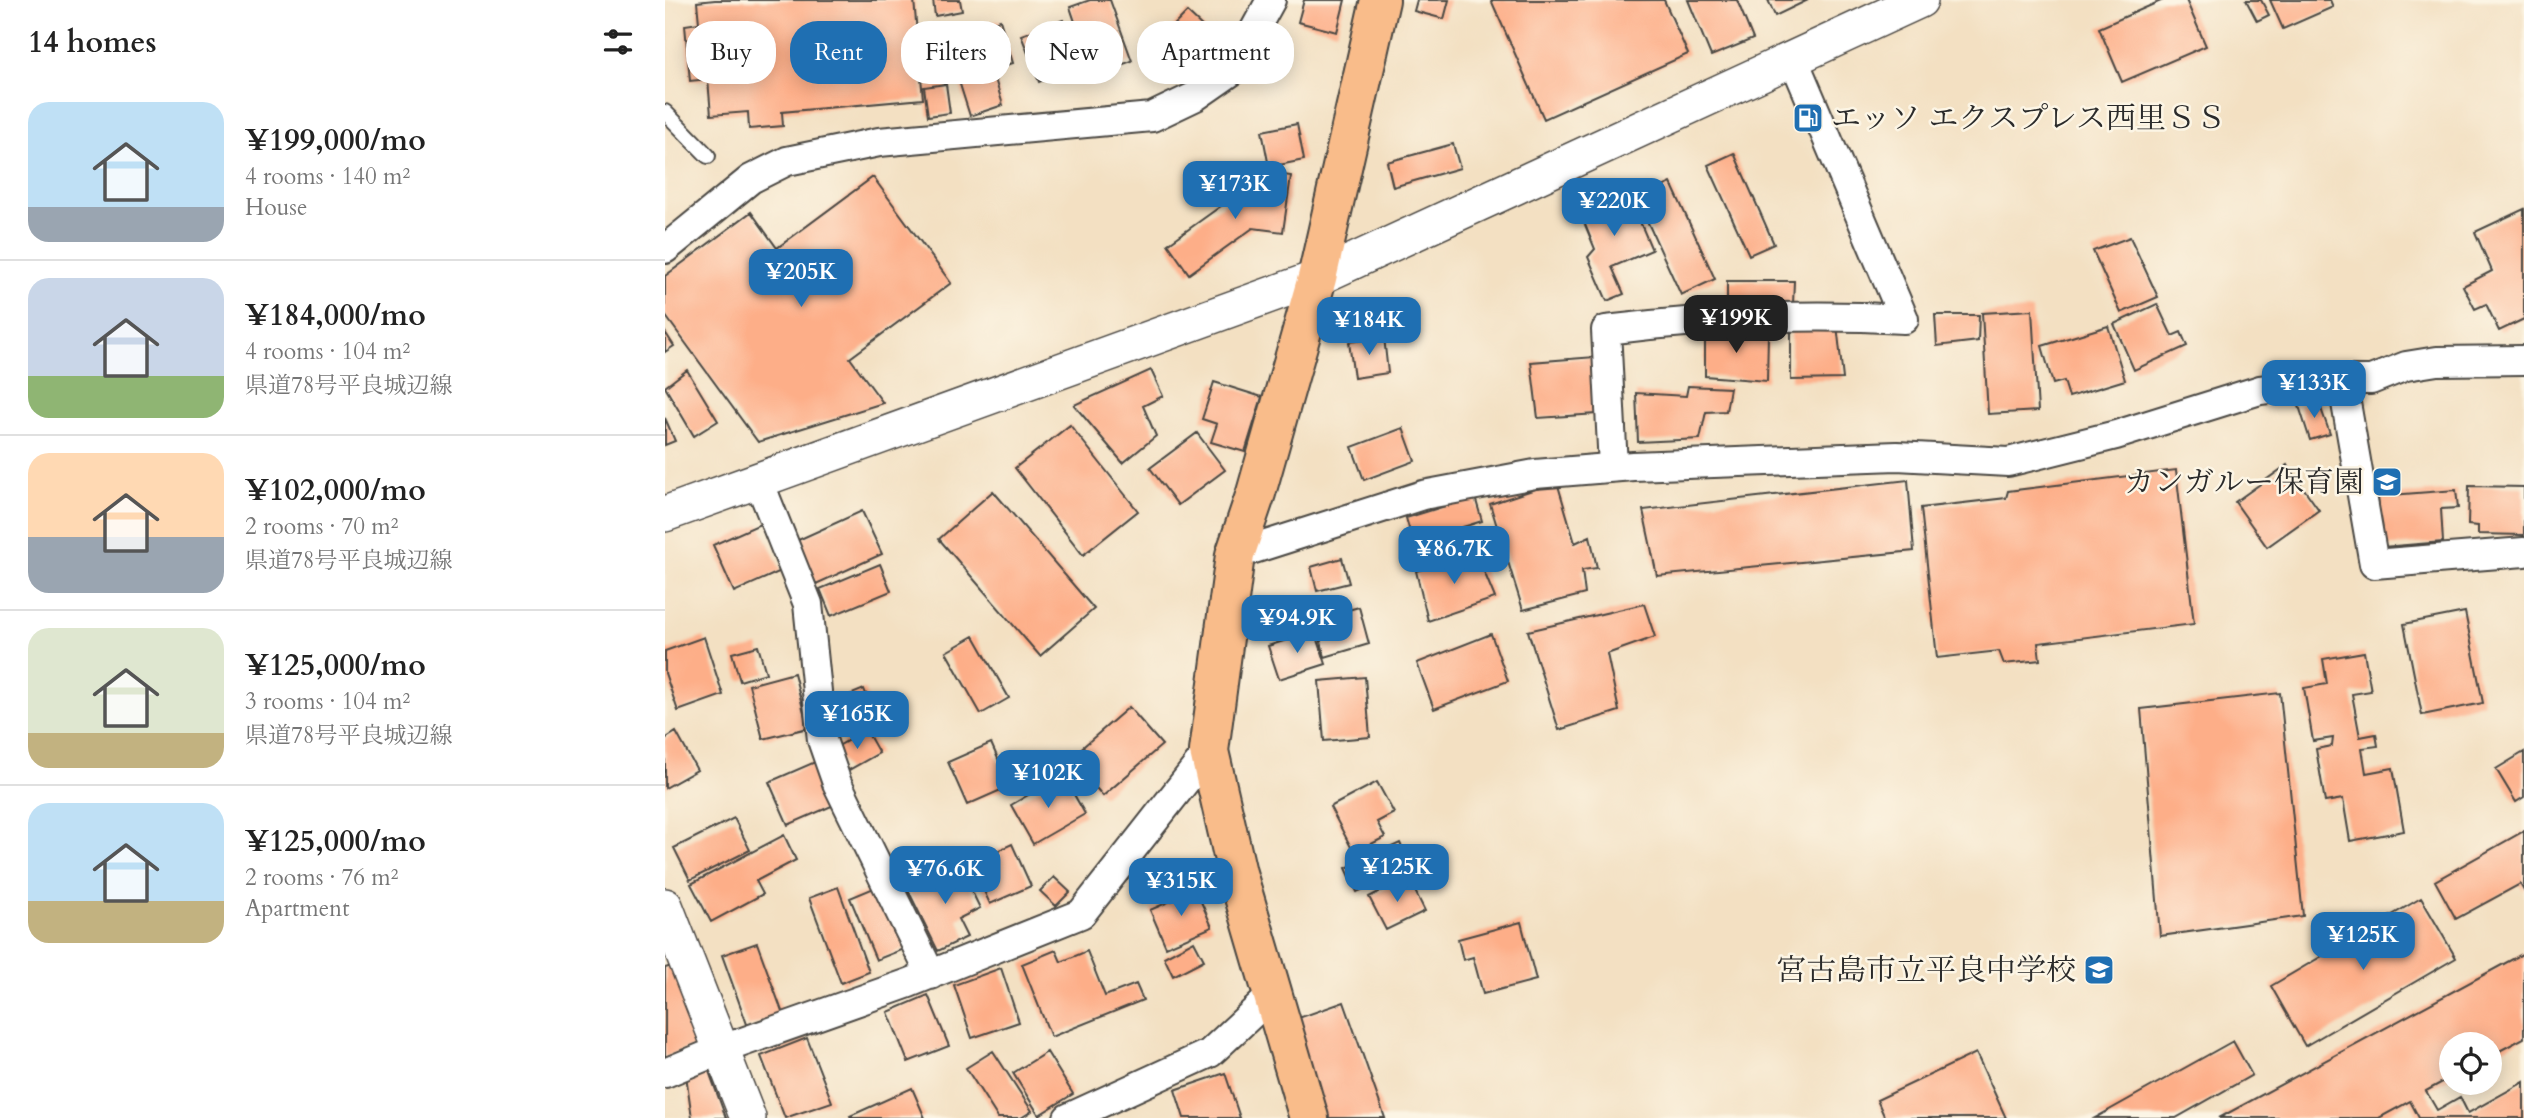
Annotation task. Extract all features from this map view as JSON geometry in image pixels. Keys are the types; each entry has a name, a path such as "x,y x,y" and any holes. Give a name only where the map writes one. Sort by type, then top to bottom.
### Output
{"main road":[{"path":"1309,1118 1237,873 1209,751 1235,555 1257,493 1317,278 1380,0"}],"street":[{"path":"665,514 1317,278 1920,0"},
{"path":"665,248 751,180 787,161 879,142 1151,117 1196,96 1232,71 1268,2"},
{"path":"1613,467 1606,330 1709,318 1828,315 1904,319 1793,58"},
{"path":"1235,555 1423,495 1535,474 1613,467 1897,456 2008,462 2116,435 2239,396 2342,380 2371,380 2406,366 2437,361 2524,360"},
{"path":"2342,380 2374,564 2524,552"},
{"path":"758,479 808,604 822,740 837,783 931,975"},
{"path":"665,1073 720,1050 931,975 1081,914 1209,751"},
{"path":"665,906 748,1118"},
{"path":"1068,1118 1210,1053 1271,996"}],"lane":[{"path":"665,112 708,156"}],"building":[{"path":"914,0 916,21 901,21 901,84 922,84 923,99 782,112 783,126 749,129 748,112 711,115 708,84 776,84 776,21 699,21 697,2"},
{"path":"933,0 960,0 962,11 935,16"},
{"path":"1090,0 1110,0 1118,21 1075,21 1070,7"},
{"path":"1304,0 1345,0 1337,32 1298,22"},
{"path":"1417,0 1449,0 1444,19 1414,11"},
{"path":"1491,0 1664,0 1688,54 1544,119"},
{"path":"1688,0 1737,0 1753,39 1711,56"},
{"path":"1768,0 1808,0 1775,16"},
{"path":"2163,0 2186,0 2206,46 2122,82 2099,28"},
{"path":"2246,0 2261,0 2269,15 2257,21"},
{"path":"2270,0 2330,0 2333,7 2283,29"},
{"path":"1187,12 1197,21 1178,21"},
{"path":"1123,36 1132,61 1123,64"},
{"path":"946,84 950,113 928,116 924,87"},
{"path":"960,84 997,84 1003,105 970,116"},
{"path":"1297,124 1304,160 1269,167 1262,131"},
{"path":"1453,144 1460,168 1393,187 1387,162"},
{"path":"1734,153 1774,244 1749,255 1708,165"},
{"path":"1261,172 1291,176 1283,232 1253,228 1189,274 1168,244 1253,183 1259,190"},
{"path":"873,177 951,283 850,358 883,403 758,442 665,315 665,276 751,212 777,248"},
{"path":"1671,183 1715,279 1681,295 1637,199"},
{"path":"1626,189 1652,250 1612,267 1624,294 1607,301 1588,257 1595,249 1579,210"},
{"path":"2524,209 2524,319 2499,331 2486,304 2475,309 2463,286 2492,271 2475,232"},
{"path":"2130,237 2158,297 2121,313 2093,251"},
{"path":"1727,281 1794,281 1793,304 1727,303"},
{"path":"2157,304 2172,336 2181,332 2187,346 2134,370 2114,324"},
{"path":"2032,310 2038,411 1988,414 1982,313"},
{"path":"1935,315 1979,315 1978,341 1937,346"},
{"path":"1791,324 1837,325 1843,379 1791,380"},
{"path":"2108,326 2125,380 2069,397 2064,381 2053,384 2042,346"},
{"path":"1705,328 1768,334 1767,381 1705,376"},
{"path":"665,332 674,346 665,352"},
{"path":"1384,337 1388,373 1354,378 1349,342"},
{"path":"1595,357 1597,414 1538,418 1531,362"},
{"path":"687,370 718,421 694,436 665,387"},
{"path":"1151,370 1163,396 1143,406 1156,436 1123,463 1074,405"},
{"path":"1214,382 1262,397 1245,452 1211,442 1217,424 1202,419"},
{"path":"1688,386 1730,388 1726,411 1706,412 1700,439 1638,442 1636,393 1686,396"},
{"path":"2318,400 2330,434 2310,440 2299,406"},
{"path":"665,418 675,441 665,445"},
{"path":"1070,425 1138,511 1083,555 1015,468"},
{"path":"1403,428 1415,461 1364,480 1352,447"},
{"path":"1197,433 1225,470 1178,505 1150,468"},
{"path":"2287,465 2319,510 2267,547 2235,502"},
{"path":"2176,470 2194,624 2038,643 2040,660 2004,664 1999,651 1937,658 1921,508 2006,498 2008,491"},
{"path":"1908,480 1914,551 1657,576 1643,510"},
{"path":"1557,482 1575,543 1590,536 1597,568 1582,570 1585,594 1523,610 1490,504"},
{"path":"2469,486 2524,487 2524,535 2478,534 2478,526 2468,525"},
{"path":"2456,490 2458,508 2441,509 2443,542 2382,547 2378,496"},
{"path":"993,491 1094,609 1040,656 939,539"},
{"path":"1475,497 1482,521 1463,527 1467,541 1417,556 1406,518"},
{"path":"862,511 882,554 816,584 796,541"},
{"path":"760,524 781,571 734,592 713,545"},
{"path":"1476,552 1495,598 1428,621 1416,571"},
{"path":"1342,558 1349,583 1317,591 1311,567"},
{"path":"880,564 891,591 831,616 820,589"},
{"path":"1644,604 1655,637 1607,654 1619,711 1559,730 1528,631"},
{"path":"1359,607 1369,644 1325,657 1315,619"},
{"path":"2465,612 2483,703 2422,715 2404,624"},
{"path":"1315,631 1326,664 1279,679 1268,646"},
{"path":"1491,634 1508,681 1434,709 1417,663"},
{"path":"974,636 1009,698 981,714 946,652"},
{"path":"704,637 723,695 678,711 665,673 665,651"},
{"path":"758,646 766,673 740,681 732,653"},
{"path":"2364,652 2371,691 2352,694 2360,737 2376,734 2378,746 2362,748 2366,773 2393,768 2404,831 2350,841 2343,799 2325,802 2316,749 2332,746 2333,738 2313,741 2304,688 2327,684 2323,659"},
{"path":"794,673 808,728 763,739 749,685"},
{"path":"1365,677 1370,737 1324,741 1319,681"},
{"path":"864,689 877,722 859,730 855,720 833,729 823,706"},
{"path":"2280,693 2303,916 2160,936 2141,709"},
{"path":"1129,707 1162,745 1103,796 1070,758"},
{"path":"866,730 879,753 847,771 835,748"},
{"path":"676,732 697,770 665,788 665,739"},
{"path":"991,743 1010,786 967,805 948,762"},
{"path":"2524,752 2524,797 2516,802 2496,769"},
{"path":"815,762 834,805 788,825 769,782"},
{"path":"1063,775 1085,814 1033,844 1011,805"},
{"path":"1377,782 1394,813 1377,822 1385,837 1354,853 1330,807"},
{"path":"734,818 750,850 690,880 674,848"},
{"path":"2524,831 2524,891 2520,884 2456,919 2435,881"},
{"path":"784,835 796,860 756,881 763,894 711,922 691,884"},
{"path":"1400,843 1411,868 1357,892 1346,868"},
{"path":"1012,844 1031,886 990,904 971,863"},
{"path":"959,865 980,908 958,919 967,937 938,951 908,890"},
{"path":"1054,877 1070,892 1056,906 1040,891"},
{"path":"1408,877 1425,911 1386,930 1369,897"},
{"path":"881,885 906,948 876,960 850,898"},
{"path":"838,887 869,972 841,983 809,898"},
{"path":"1196,890 1212,927 1166,947 1150,910"},
{"path":"2421,898 2456,958 2305,1046 2271,986"},
{"path":"1521,922 1536,980 1483,994 1473,957 1463,960 1458,939"},
{"path":"1194,941 1204,960 1173,976 1164,957"},
{"path":"757,943 783,1014 748,1027 722,955"},
{"path":"1056,950 1061,962 1087,951 1105,996 1136,984 1143,1000 1051,1037 1022,964"},
{"path":"2524,953 2524,1038 2502,1050 2502,1032 2439,1032 2439,1084 2426,1091 2437,1110 2460,1097 2468,1113 2524,1082 2524,1118 2419,1118 2410,1101 2379,1118 2219,1118"},
{"path":"672,966 700,1044 665,1057 665,968"},
{"path":"1001,968 1019,1022 972,1038 954,985"},
{"path":"928,995 949,1046 908,1062 888,1012"},
{"path":"1344,1002 1385,1118 1320,1118 1287,1022"},
{"path":"807,1038 832,1102 785,1118 761,1056"},
{"path":"2233,1041 2252,1075 2176,1118 2095,1118"},
{"path":"993,1051 1032,1111 1021,1118 998,1118 966,1068"},
{"path":"1047,1052 1073,1094 1039,1115 1013,1073"},
{"path":"1976,1053 2006,1118 1885,1118 1877,1100"},
{"path":"707,1066 726,1118 692,1118 686,1075"},
{"path":"1225,1073 1240,1118 1184,1118 1175,1090"},
{"path":"912,1088 925,1118 850,1116"}],"place":[{"name":"エッソ エクスプレス西里ＳＳ","path":"1808,118"},
{"name":"カンガルー保育園","path":"2387,482"},
{"name":"宮古島市立平良中学校","path":"2099,970"}]}
